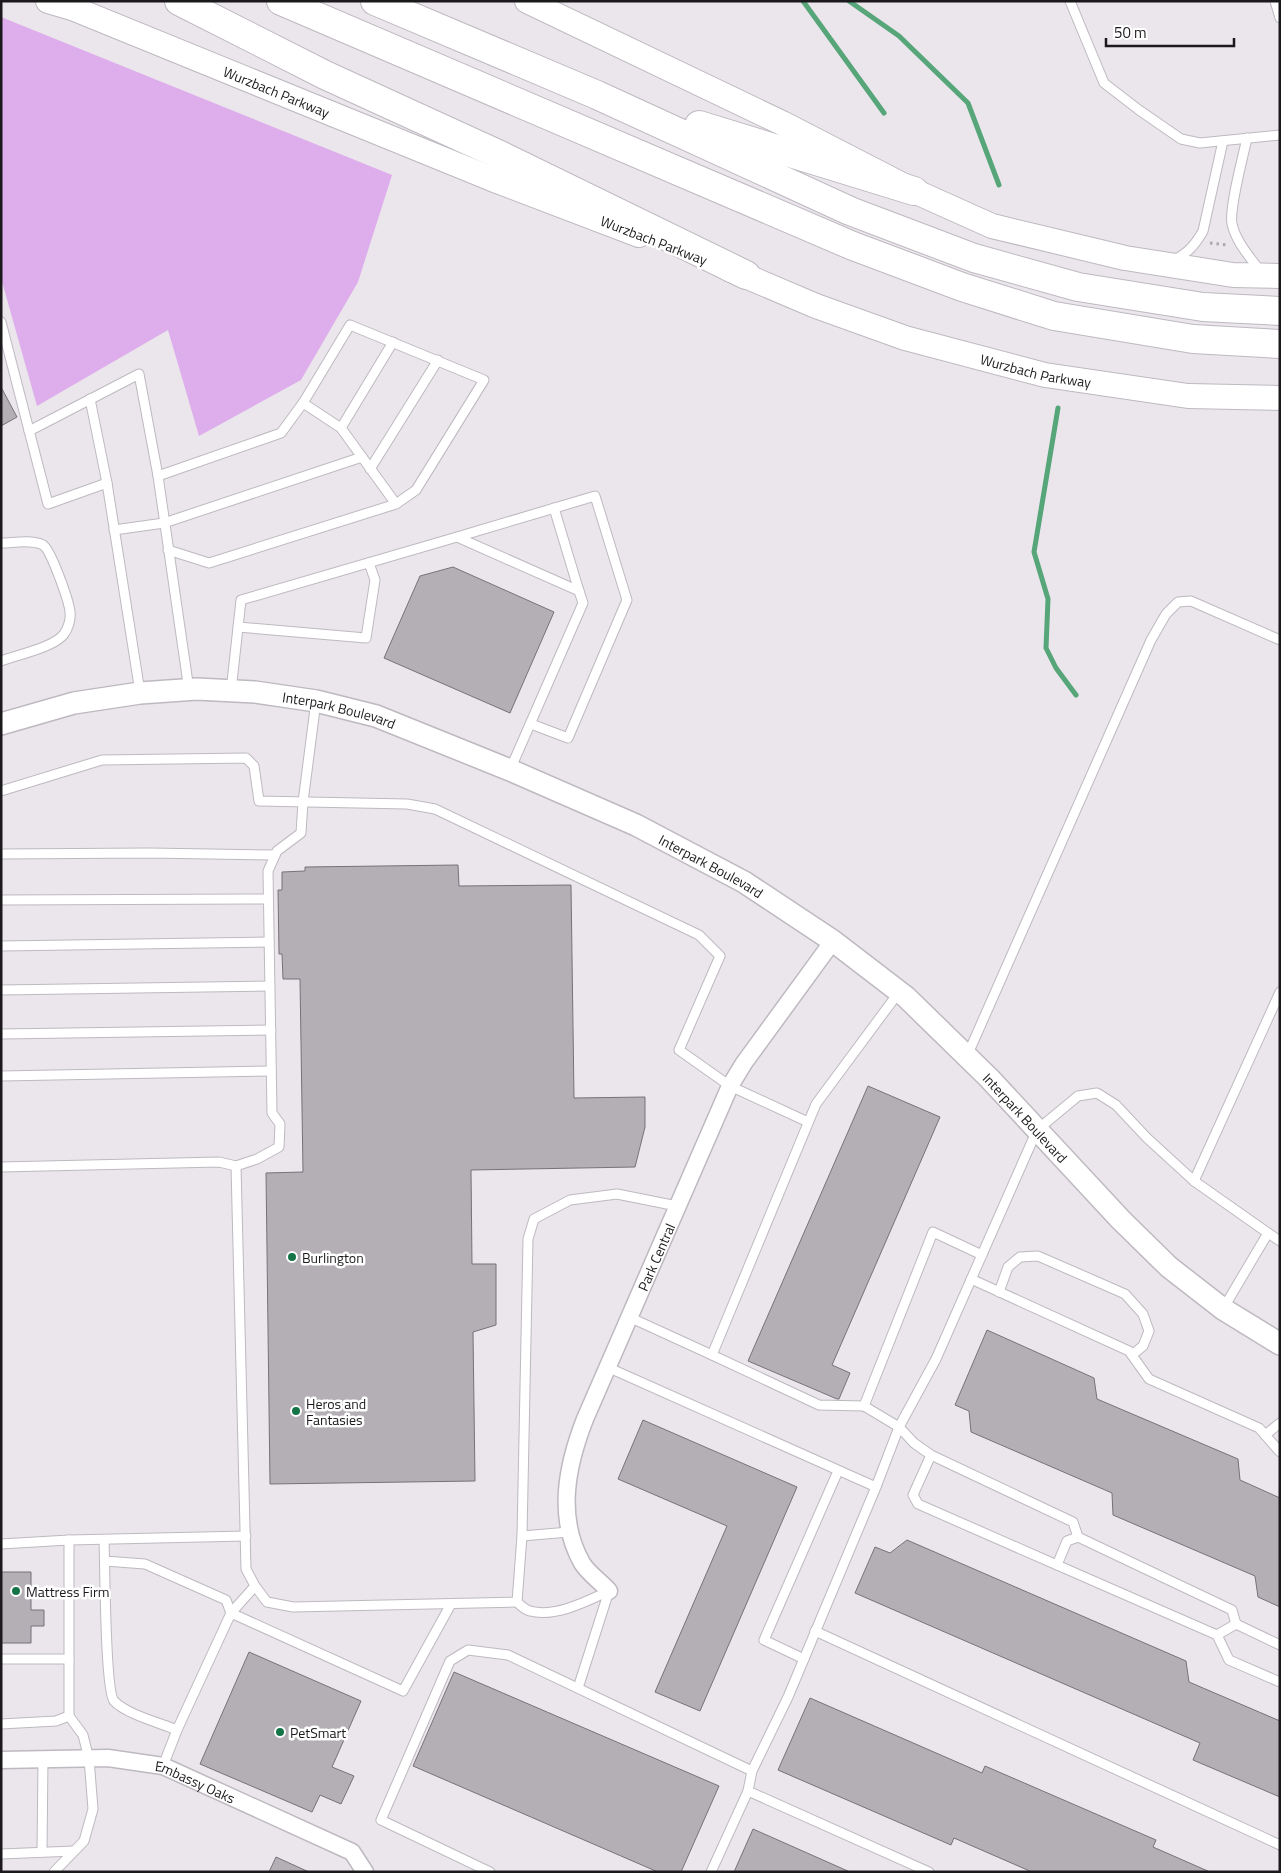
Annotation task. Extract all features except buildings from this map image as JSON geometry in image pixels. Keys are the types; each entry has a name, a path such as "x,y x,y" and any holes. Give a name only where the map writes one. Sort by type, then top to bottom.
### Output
{"highway":[{"path":"179,1 325,75 493,152 746,275"},
{"path":"281,1 853,246 962,287 1054,316 1193,339 1280,344"},
{"path":"375,1 597,95 850,211 974,258 1078,287 1203,308 1280,311"},
{"path":"597,95 914,191"}],"main road":[{"name":"Wurzbach Parkway","path":"48,1 72,8 492,179 746,275 816,306 905,338 1045,376 1188,396 1280,398"},
{"path":"527,1 782,123 914,191 992,226 1125,258 1233,275 1271,276"}],"street":[{"name":"Interpark Boulevard","path":"1,724 74,703 140,693 189,690 231,691 255,692 316,700 376,716 510,770 636,825 744,882 833,941 899,991 967,1056 1120,1220 1169,1267 1223,1309 1280,1344"},
{"name":"Park Central","path":"609,1591 583,1564 569,1532 566,1493 576,1443 607,1367 730,1086 744,1063 833,941"},
{"name":"Embassy Oaks","path":"1,1760 108,1758 162,1766 352,1852 365,1872"}],"lane":[{"path":"1070,1 1104,83 1181,139 1200,143 1280,135"},
{"path":"1274,1 1280,18"},
{"path":"1247,138 1232,210 1232,223 1246,252 1271,276"},
{"path":"1165,264 1189,251 1196,244 1203,231 1223,141"},
{"path":"1,322 48,504 107,483"},
{"path":"158,476 281,433 302,403 350,325 484,380 416,490 396,504 209,562 168,550"},
{"path":"341,428 393,342"},
{"path":"370,469 438,360"},
{"path":"30,431 139,374 158,476 189,690"},
{"path":"90,399 107,483 140,693"},
{"path":"302,403 341,428 396,504"},
{"path":"114,530 164,523 362,458"},
{"path":"231,691 241,600 595,496 627,600 568,738 530,724"},
{"path":"510,770 583,603 554,508"},
{"path":"457,537 579,591"},
{"path":"1,543 44,545 51,554 70,613 69,624 64,635 53,642 1,661"},
{"path":"238,627 366,638 374,580 369,563"},
{"path":"967,1056 1151,640 1166,614 1178,602 1191,601 1280,640"},
{"path":"1,1167 219,1162 236,1166 257,1159 279,1147 280,1124 272,1113 268,871 278,851 301,833 316,700"},
{"path":"1,791 102,760 246,758 254,766 259,801 407,804 435,809 699,935 720,956 679,1050 730,1086 808,1122"},
{"path":"1,854 149,852 275,855"},
{"path":"1,900 268,898"},
{"path":"1,946 269,942"},
{"path":"1,990 270,986"},
{"path":"712,1355 816,1104 899,991"},
{"path":"1194,1181 1280,992"},
{"path":"1,1034 270,1030"},
{"path":"1,1076 271,1071"},
{"path":"711,1872 748,1791 752,1771 804,1659 876,1487 899,1426 936,1359 1037,1130 1078,1096 1097,1093 1116,1105 1147,1138 1194,1181 1280,1240"},
{"path":"236,1166 246,1569 255,1586 267,1602 294,1608 517,1602 528,1611 546,1612 576,1606 609,1591"},
{"path":"517,1602 522,1536 528,1239 534,1219 570,1200 617,1194 677,1206"},
{"path":"864,1406 933,1232 982,1255"},
{"path":"1223,1309 1268,1232"},
{"path":"999,1292 1008,1267 1020,1257 1038,1256 1125,1294 1143,1314 1149,1331 1143,1346 1132,1355"},
{"path":"971,1279 1129,1351 1149,1379 1259,1428 1280,1452"},
{"path":"629,1317 819,1405 864,1406 899,1426 914,1443 931,1455 1073,1522 1078,1537"},
{"path":"607,1367 876,1487"},
{"path":"1265,1435 1280,1422"},
{"path":"931,1455 913,1495 918,1504 1217,1636 1230,1660 1280,1682"},
{"path":"804,1659 764,1640 838,1471"},
{"path":"522,1536 569,1532"},
{"path":"1,1544 69,1540 246,1536"},
{"path":"1057,1565 1067,1541 1078,1537 1232,1610 1236,1624 1280,1645"},
{"path":"54,1872 84,1841 93,1809 89,1759 83,1735 69,1716 69,1540"},
{"path":"104,1540 110,1690 114,1700 127,1710 177,1730"},
{"path":"105,1561 145,1564 226,1600 232,1613 402,1691 451,1604"},
{"path":"162,1766 232,1613 255,1586"},
{"path":"578,1688 609,1591"},
{"path":"1217,1636 1236,1624"},
{"path":"815,1631 1280,1845"},
{"path":"490,1872 381,1820 450,1661 468,1650 508,1655 752,1771"},
{"path":"1,1659 69,1659"},
{"path":"1,1724 56,1721 69,1716"},
{"path":"42,1852 43,1759"},
{"path":"748,1791 929,1872"},
{"path":"1,1854 74,1851"}],"path":[{"path":"1206,243 1230,245"}],"shaded area":[{"path":"1,17 392,175 358,282 301,380 199,436 168,330 37,406 1,278"}],"waterway":[{"path":"803,1 884,113"},
{"path":"849,1 899,36 968,103 999,185"},
{"path":"1058,408 1034,552 1048,599 1046,648 1056,668 1076,695"}],"place":[{"name":"Burlington","path":"292,1257"},
{"name":"Heros and Fantasies","path":"296,1411"},
{"name":"Mattress Firm","path":"16,1591"},
{"name":"PetSmart","path":"280,1732"}]}
